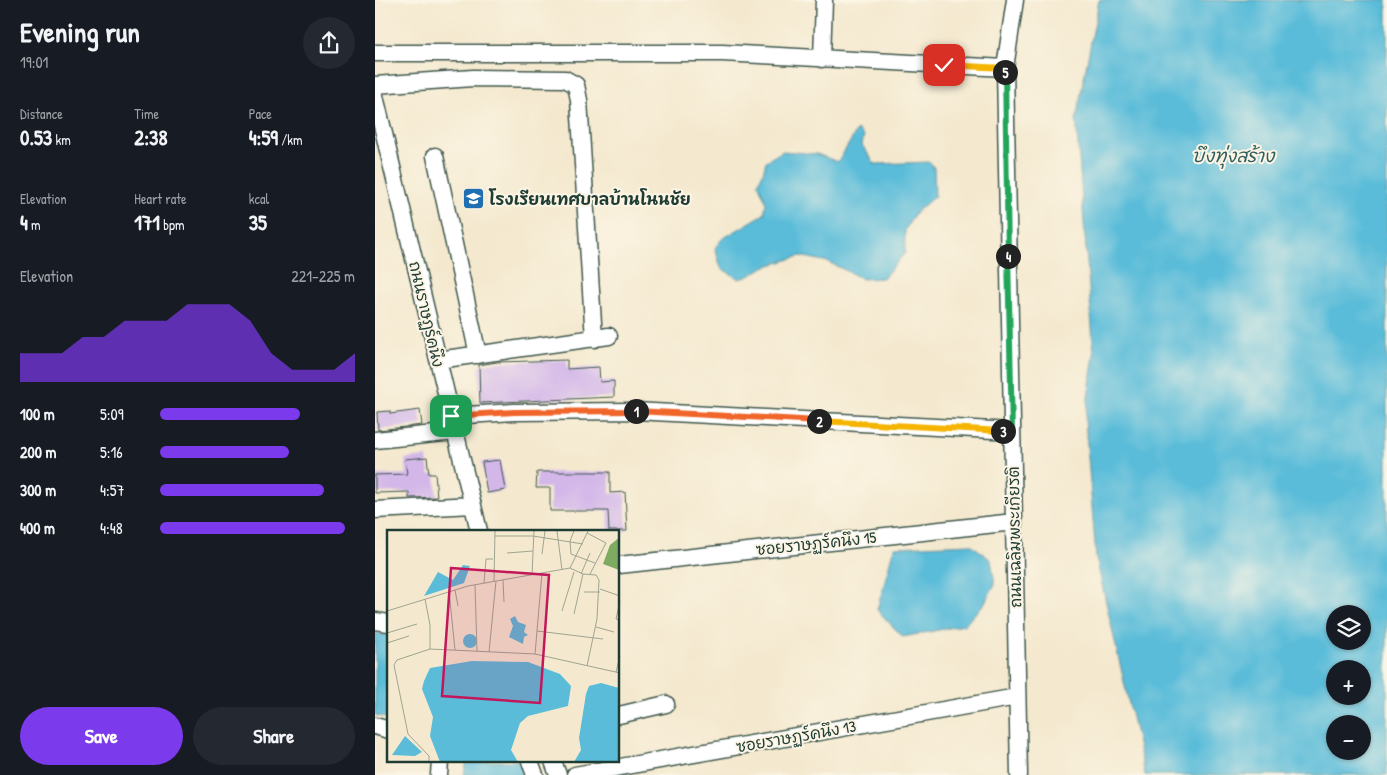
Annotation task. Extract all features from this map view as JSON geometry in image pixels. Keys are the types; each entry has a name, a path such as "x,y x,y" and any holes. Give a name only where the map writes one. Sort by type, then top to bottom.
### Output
{"street":[{"path":"822,59 824,0"},
{"name":"ถนนเฉลิมพระเกียรติ","path":"1015,0 1005,68 1019,775"},
{"path":"375,53 722,53 1005,68"},
{"path":"375,85 473,78 565,79 576,85 579,100 601,337 438,360"},
{"name":"ถนนราษฏร์คนึง","path":"375,96 380,136 438,360 479,530"},
{"path":"435,156 477,355"},
{"path":"451,416 514,412 635,411 1012,431"},
{"path":"375,440 455,432"},
{"path":"375,510 473,505"},
{"name":"ซอยราษฏร์คนึง 15","path":"620,565 1014,522"},
{"name":"ซอยราษฏร์คนึง 13","path":"575,775 1017,697"},
{"path":"620,715 666,704"},
{"path":"439,775 440,762"},
{"path":"530,762 535,775"},
{"path":"553,762 558,775"}],"water":[{"name":"บึงทุ่งสร้าง","path":"1099,0 1387,0 1387,775 1145,775 1096,558 1085,420 1094,354 1076,119"},
{"path":"857,130 864,136 862,145 875,164 930,162 934,168 935,196 915,213 905,230 905,253 883,278 863,279 828,262 800,256 764,267 749,276 739,279 721,268 715,248 722,239 764,214 766,202 758,183 766,161 783,151 817,154 838,162"},
{"path":"971,544 991,560 995,584 984,604 964,625 903,637 877,610 894,547"},
{"path":"375,633 387,635 387,718 375,715"},
{"path":"467,762 521,762 526,775 464,775"}],"building":[{"path":"567,360 567,369 599,367 600,382 614,381 614,397 480,403 479,365 497,362"},
{"path":"420,410 422,425 378,430 377,412 390,411 390,414"},
{"path":"427,457 429,474 435,474 437,497 409,498 409,492 375,493 375,475 407,474 405,459"},
{"path":"500,460 505,490 487,493 482,462"},
{"path":"537,472 610,472 610,493 625,492 627,531 609,530 608,511 550,511 550,488 536,488"}],"place":[{"name":"โรงเรียนเทศบาลบ้านโนนชัย","path":"473,199"}],"route":[{"path":"451,416 514,412 635,411 1012,431 1005,68 944,65"}]}
